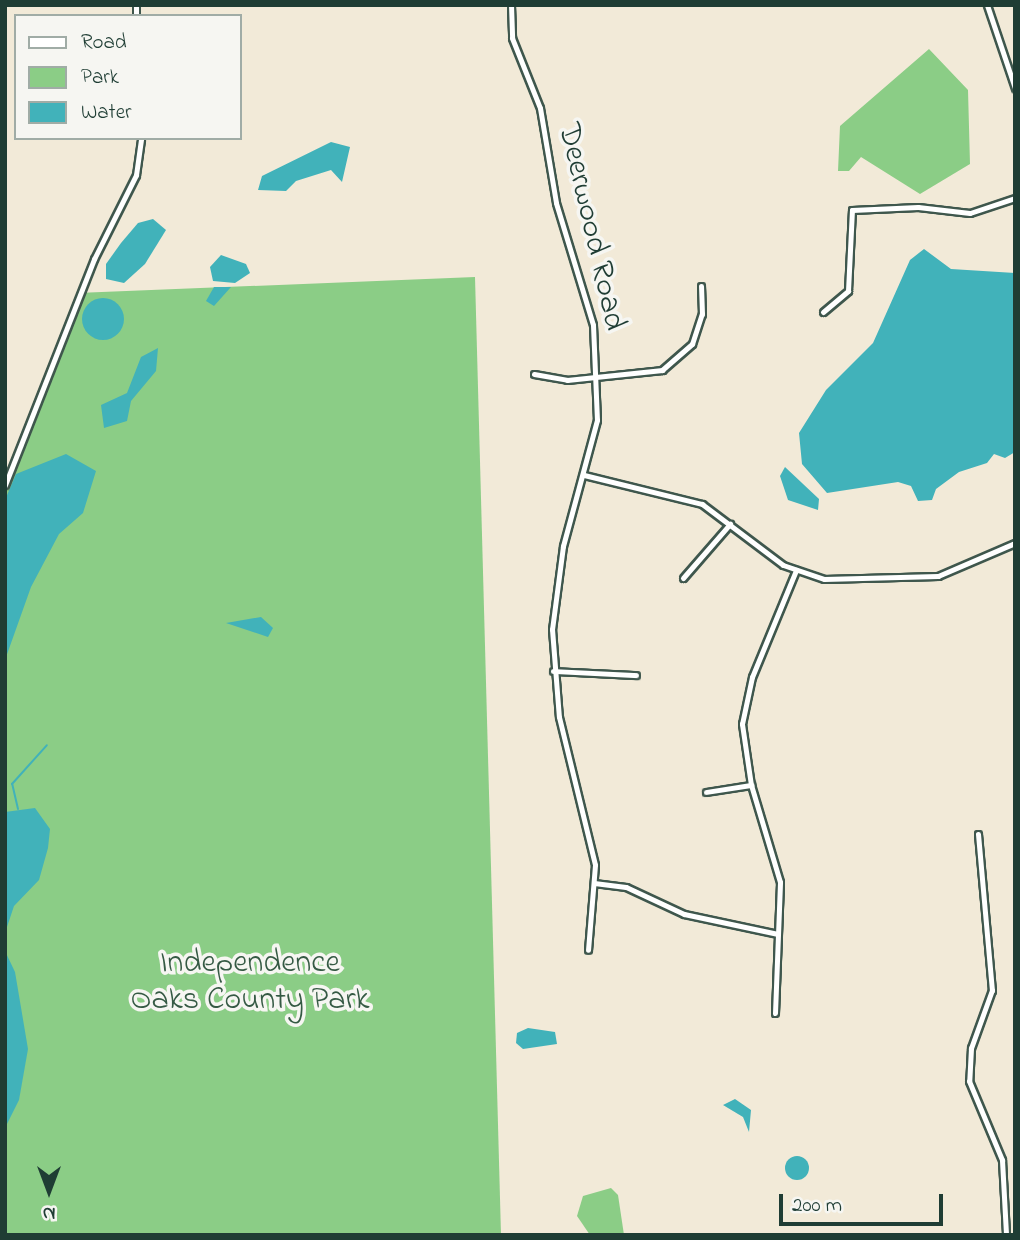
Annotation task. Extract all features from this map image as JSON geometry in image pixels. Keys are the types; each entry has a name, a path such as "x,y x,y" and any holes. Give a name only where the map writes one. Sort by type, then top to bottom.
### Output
{"street":[{"name":"Deerwood Road","path":"511,5 512,38 540,108 561,219 589,296 597,420 557,579 553,671 594,883"},
{"path":"987,5 1015,88"},
{"path":"5,485 94,259 136,175 141,140"},
{"path":"823,312 848,291 852,210 918,207 970,213 1015,198"},
{"path":"534,374 596,379 652,374 684,355 700,326 701,286"},
{"path":"584,475 688,499 730,524 796,570 846,581 922,578 975,564 1015,543"},
{"path":"683,578 730,524"},
{"path":"775,1013 780,882 751,785 744,706 796,570"},
{"path":"553,671 636,674"},
{"path":"706,792 751,785"},
{"path":"978,834 992,990 971,1048 969,1081 1003,1160 1006,1235"},
{"path":"588,950 594,883 626,887 684,914 778,934"}],"green space":[{"path":"929,49 968,90 970,164 920,194 861,157 849,171 838,171 840,126"},
{"name":"Independence Oaks County Park","path":"475,277 501,1235 5,1235 5,492 77,293"},
{"path":"611,1188 618,1195 624,1235 590,1235 577,1216 583,1196"}],"water":[{"path":"331,142 350,147 342,182 331,170 296,181 286,191 258,190 262,176"},
{"path":"153,219 166,230 145,264 124,283 106,279 106,264 121,243 138,223"},
{"path":"924,249 951,269 1015,273 1015,452 1005,458 994,454 987,463 959,472 936,489 932,500 918,501 911,486 898,482 827,493 802,464 799,433 826,390 873,343 910,260"},
{"path":"221,255 246,264 250,273 235,283 213,281 210,267"},
{"path":"214,287 231,287 214,306 206,301"},
{"path":"103,298 118,304 124,319 118,334 103,340 88,334 82,319 88,304"},
{"path":"158,348 156,371 131,401 127,421 104,428 101,405 127,393 141,357"},
{"path":"66,454 96,471 83,513 59,534 31,587 5,660 5,500 16,474"},
{"path":"785,467 819,499 818,510 788,500 780,476"},
{"path":"261,617 273,628 268,637 226,623"},
{"path":"35,808 50,829 48,848 39,880 14,906 5,933 5,812"},
{"path":"5,951 15,972 28,1049 19,1100 5,1128"},
{"path":"528,1028 555,1032 557,1044 523,1049 516,1043 517,1033"},
{"path":"735,1099 751,1110 749,1132 743,1117 723,1105"},
{"path":"797,1156 808,1163 809,1168 802,1179 797,1180 786,1173 785,1168 792,1157"}],"waterway":[{"path":"18,809 12,784 47,745"}]}
